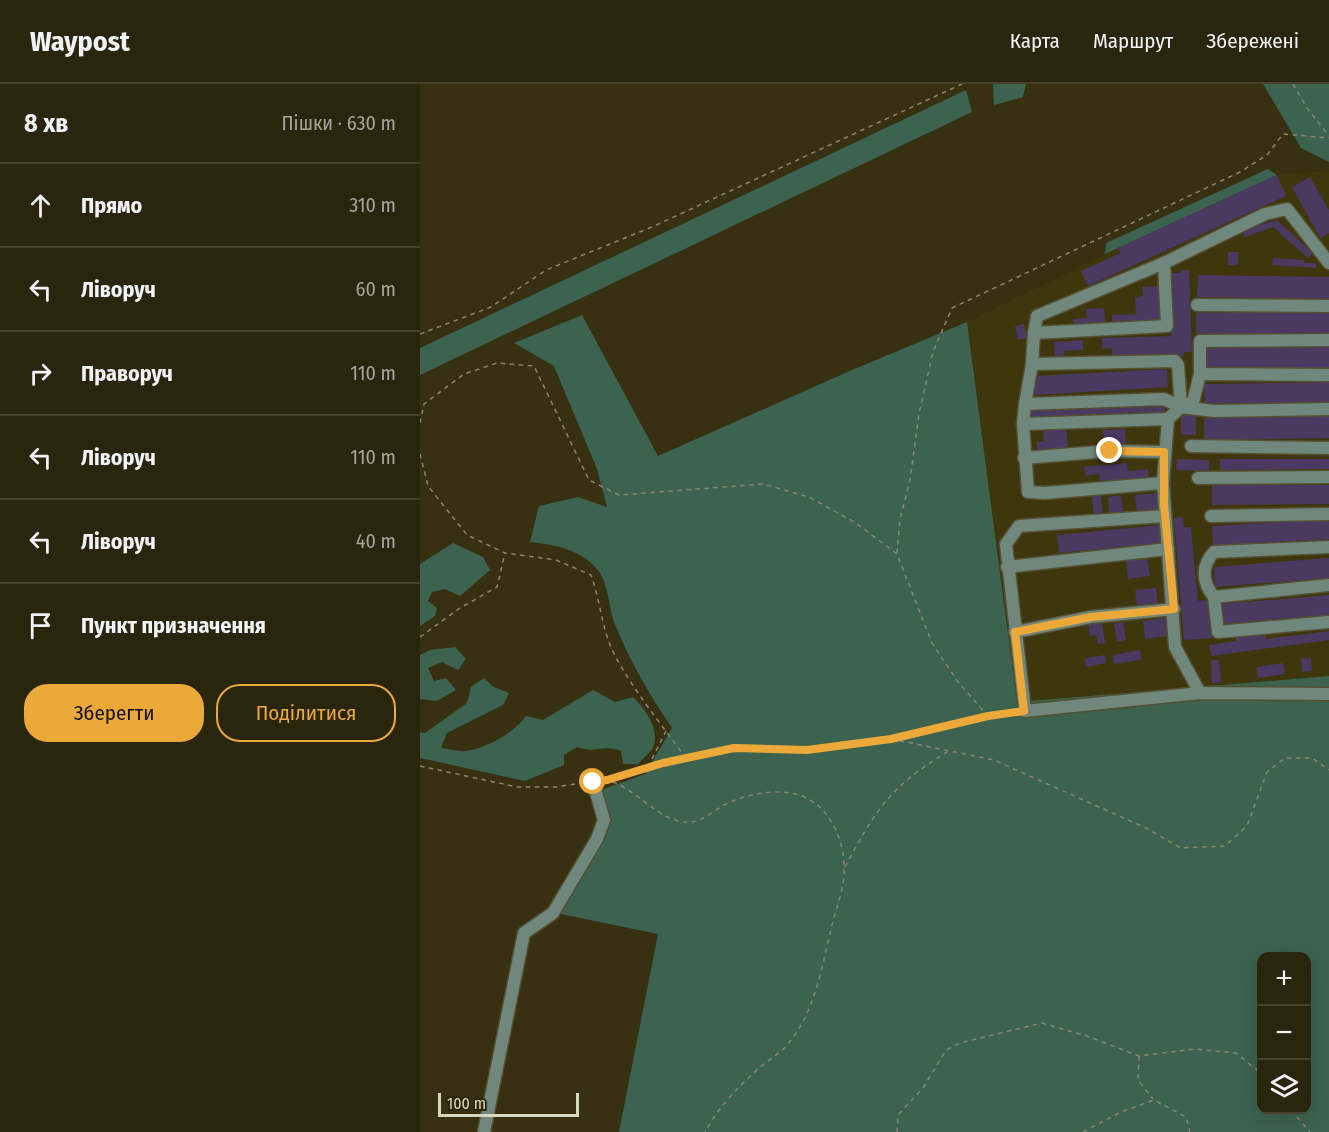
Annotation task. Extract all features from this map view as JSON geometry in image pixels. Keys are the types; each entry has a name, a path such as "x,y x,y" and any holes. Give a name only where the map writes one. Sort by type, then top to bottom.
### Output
{"lane":[{"path":"1163,483 1045,493 1028,492 1023,424 1037,316 1164,263 1265,214 1287,209 1329,263"},
{"path":"1034,333 1167,326 1164,263"},
{"path":"1197,305 1329,306"},
{"path":"1200,693 1175,647 1163,483 1168,419 1180,407 1192,402 1200,374 1200,341 1329,340"},
{"path":"1032,364 1175,361 1178,364 1180,407"},
{"path":"1200,374 1329,375"},
{"path":"1025,404 1164,399 1180,407 1214,411 1329,409"},
{"path":"1023,424 1168,419"},
{"path":"1191,446 1329,448"},
{"path":"1024,458 1110,451 1164,452"},
{"path":"1198,478 1329,477"},
{"path":"1211,516 1329,514"},
{"path":"1165,516 1019,526 1006,544 1024,711 1200,693 1329,694"},
{"path":"1329,547 1214,552 1207,560 1204,569 1204,581 1214,597 1218,632 1329,622"},
{"path":"1007,567 1168,549"},
{"path":"1214,597 1329,585"},
{"path":"1015,632 1091,617 1174,609"},
{"path":"484,1132 524,933 553,913 597,839 603,820 593,782"}],"path":[{"path":"420,334 491,307 546,270 652,227 962,84"},
{"path":"1293,84 1307,108 1329,136"},
{"path":"420,423 424,404 464,374 497,363 534,366 589,480 619,495 763,484 808,497 856,523 897,554 932,643 958,682 988,716"},
{"path":"420,454 428,486 467,534 505,553 556,560 591,575 601,600 609,643 630,678 686,758"},
{"path":"420,637 460,608 497,587 505,553"},
{"path":"420,766 517,787 555,787 607,780 648,767 734,748 807,750 891,739 988,716 1024,711"},
{"path":"648,767 666,730"},
{"path":"891,739 994,760 1116,814 1181,848 1225,846 1247,826 1267,772 1285,758 1312,758 1329,770"},
{"path":"844,867 871,818 902,782 948,752"},
{"path":"607,780 661,814 680,822 697,822 728,803 751,796 773,791 797,794 815,804 832,821 841,843 844,867 841,896 824,961 803,1023 791,1041 759,1068 715,1113 705,1132"},
{"path":"897,1132 898,1115 923,1088 946,1050 960,1043 1042,1023 1087,1036 1139,1056 1195,1049 1236,1053 1257,1070"},
{"path":"1139,1056 1138,1080 1154,1100 1186,1117 1190,1132"},
{"path":"1083,1132 1120,1112 1154,1100"},
{"path":"1294,1114 1310,1132"}],"shaded area":[{"path":"1329,171 1329,676 1017,702 967,322 1118,248 1277,175"}],"green space":[{"path":"993,84 1026,84 1023,97 994,105"},
{"path":"1263,84 1329,84 1329,162 1301,148"},
{"path":"966,90 972,112 420,375 420,348"},
{"path":"1268,169 1277,175 1105,254 1106,243"},
{"path":"582,315 658,456 967,322 1017,702 1329,676 1329,1132 619,1132 658,934 561,914 586,864 606,835 608,817 601,790 645,774 672,728 647,690 626,650 614,622 600,573 586,558 577,553 530,542 539,506 578,497 607,507 597,469 554,366 514,343"},
{"path":"453,543 483,557 490,570 460,596 445,589 432,592 428,601 437,608 435,616 420,626 420,564"},
{"path":"455,647 466,659 458,670 442,662 428,668 434,681 446,678 456,690 437,701 420,699 420,655 430,650"},
{"path":"484,678 492,686 509,693 503,705 447,733 441,748 462,751 490,744 507,734 526,716 543,720 593,690 615,702 633,697 651,721 655,742 652,749 638,764 623,764 621,751 614,749 589,750 577,747 564,755 564,765 525,781 420,758 420,732 425,733 467,703 471,687"}],"building":[{"path":"1277,175 1286,196 1088,286 1081,271 1121,253 1118,248"},
{"path":"1310,177 1329,210 1329,233 1320,238 1292,187"},
{"path":"1277,220 1313,253 1308,258 1273,227 1245,237 1242,230"},
{"path":"1228,252 1238,252 1238,265 1228,265"},
{"path":"1273,258 1304,260 1304,263 1316,263 1316,268 1272,265"},
{"path":"1181,270 1189,270 1192,352 1184,352 1184,356 1112,359 1112,348 1102,349 1102,338 1171,336 1169,273 1181,273"},
{"path":"1198,275 1329,277 1329,299 1197,297"},
{"path":"1160,286 1162,321 1112,324 1112,315 1136,314 1135,297 1143,296 1142,287"},
{"path":"1104,308 1106,326 1074,328 1073,319 1087,318 1086,309"},
{"path":"1329,312 1329,334 1196,336 1196,313"},
{"path":"1024,324 1027,338 1018,340 1015,326"},
{"path":"1083,340 1083,350 1064,351 1064,361 1055,362 1054,342"},
{"path":"1329,347 1329,369 1202,371 1202,348"},
{"path":"1167,369 1168,387 1035,395 1034,376"},
{"path":"1329,382 1329,405 1205,406 1204,384"},
{"path":"1164,402 1165,413 1030,419 1030,408"},
{"path":"1196,414 1196,435 1181,435 1181,415"},
{"path":"1329,416 1329,438 1204,440 1204,418"},
{"path":"1066,429 1068,449 1037,451 1037,442 1044,441 1043,431"},
{"path":"1125,429 1126,447 1104,448 1103,430"},
{"path":"1177,459 1209,460 1209,471 1176,470"},
{"path":"1220,459 1329,459 1329,469 1220,470"},
{"path":"1127,463 1128,471 1148,469 1149,478 1100,486 1099,474 1085,476 1084,467"},
{"path":"1212,485 1329,485 1329,504 1212,505"},
{"path":"1157,493 1159,511 1137,513 1135,495"},
{"path":"1101,495 1103,516 1094,517 1092,496"},
{"path":"1121,495 1123,513 1109,514 1108,497"},
{"path":"1183,517 1184,527 1191,527 1198,601 1208,600 1212,638 1184,640 1174,518"},
{"path":"1329,519 1329,539 1213,546 1212,526"},
{"path":"1160,525 1162,543 1059,553 1057,535"},
{"path":"1147,557 1150,576 1128,579 1126,560"},
{"path":"1329,558 1329,578 1215,587 1214,567"},
{"path":"1156,588 1158,604 1137,607 1135,590"},
{"path":"1329,595 1329,615 1223,624 1221,604"},
{"path":"1166,618 1168,636 1145,639 1143,621"},
{"path":"1102,621 1105,643 1098,644 1096,635 1090,636 1088,623"},
{"path":"1123,622 1126,640 1117,642 1114,624"},
{"path":"1329,631 1329,640 1211,656 1209,645 1236,641 1236,636 1265,632 1266,639"},
{"path":"1140,650 1141,660 1114,664 1113,655"},
{"path":"1105,655 1106,663 1086,667 1085,658"},
{"path":"1311,658 1312,671 1302,672 1301,659"},
{"path":"1211,660 1219,660 1221,682 1212,683"},
{"path":"1283,663 1285,674 1258,678 1256,667"}],"route":[{"path":"593,782 663,763 734,748 807,750 891,739 988,716 1024,711 1015,632 1091,617 1174,609 1164,504 1164,452 1110,451"}]}
